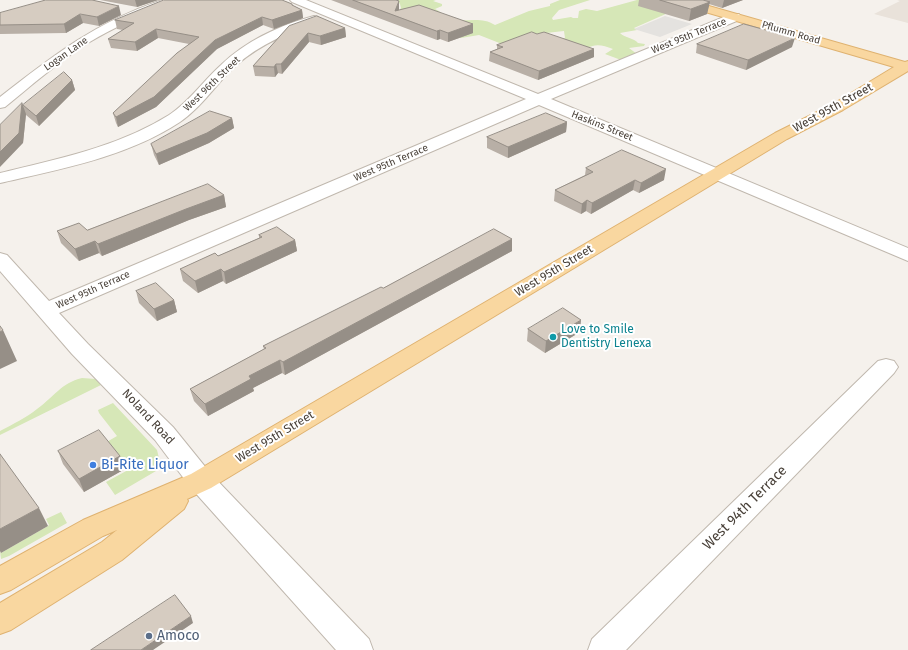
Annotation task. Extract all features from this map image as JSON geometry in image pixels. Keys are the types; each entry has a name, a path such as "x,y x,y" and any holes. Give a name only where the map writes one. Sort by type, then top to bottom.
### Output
{"main road":[{"name":"Pflumm Road","path":"674,0 907,66"},
{"name":"West 95th Street","path":"0,581 93,528 201,481 782,136 838,107 907,66"},
{"name":"West 95th Street","path":"0,620 112,551 201,481"}],"street":[{"name":"Logan Lane","path":"0,104 82,42 139,13 173,0"},
{"name":"Haskins Street","path":"296,0 618,132 716,175 908,255"},
{"path":"117,8 139,13"},
{"name":"West 96th Street","path":"0,178 73,160 147,133 173,119 192,105 233,61 248,50 290,28 331,15"},
{"name":"West 95th Terrace","path":"47,310 735,17"},
{"name":"Noland Road","path":"0,259 91,360 121,389 186,458 201,481 357,650"},
{"name":"West 94th Terrace","path":"604,650 886,367"}],"shaded area":[{"path":"897,0 908,0 908,23 874,14 900,1"},
{"path":"665,16 692,24 660,37 634,29"}],"green space":[{"path":"396,0 436,0 433,1 442,4 442,6 435,9 448,18 454,20 477,20 489,22 495,25 529,11 550,6 550,4 560,0 590,0 559,10 552,18 553,20 571,17 578,18 579,11 586,9 597,11 637,0 663,0 677,9 634,28 637,30 620,33 638,43 645,44 644,46 629,48 637,54 621,60 605,54 613,49 606,46 596,45 585,49 554,41 565,38 564,31 528,35 507,46 479,35 461,38 398,12 401,8 400,4"},
{"path":"82,378 96,379 101,385 0,435 0,431 33,412 68,383"},
{"path":"113,403 157,450 160,462 156,471 115,495 106,482 128,470 127,466 105,443 117,436 98,410"},
{"path":"61,512 67,523 1,559 0,551 1,553 48,526 49,525 46,519"}],"building":[{"path":"46,0 92,0 119,6 97,17 80,14 64,24 0,25 0,13"},
{"path":"164,0 282,0 302,10 272,20 262,17 215,40 154,97 116,117 113,113 177,53 199,37 156,29 135,42 108,39 134,23 115,20"},
{"path":"353,0 396,0 399,1 395,11 419,5 473,24 448,33 440,30 437,31"},
{"path":"660,0 703,0 710,2 691,9"},
{"path":"317,16 345,28 320,36 308,33 281,64 276,64 274,67 253,66 289,26"},
{"path":"744,24 795,38 748,60 697,44"},
{"path":"532,32 537,34 544,32 594,49 539,71 490,52 503,47 497,45"},
{"path":"64,72 72,80 36,116 23,105"},
{"path":"22,103 19,133 0,152 0,125"},
{"path":"210,111 232,118 207,133 156,154 151,144"},
{"path":"546,113 567,122 508,147 487,137"},
{"path":"622,150 666,169 641,183 635,180 592,203 587,200 582,204 555,190 593,172 586,168"},
{"path":"208,184 224,195 98,244 95,241 75,249 57,231 79,223 87,230"},
{"path":"277,227 295,240 224,272 221,269 195,281 180,269 215,253 218,256 262,237 259,235"},
{"path":"494,229 512,239 283,362 280,360 249,376 251,379 205,404 190,389 266,348 263,346 381,287 383,288"},
{"path":"156,283 174,300 154,309 136,291"},
{"path":"563,308 581,320 546,341 528,329"},
{"path":"99,430 120,456 79,479 58,451"},
{"path":"0,454 39,508 0,529"},
{"name":"Amoco","path":"175,595 191,616 141,650 91,650"}],"place":[{"name":"Love to Smile Dentistry Lenexa","path":"553,337"},
{"name":"Bi-Rite Liquor","path":"93,465"},
{"name":"Amoco","path":"149,636"}]}
